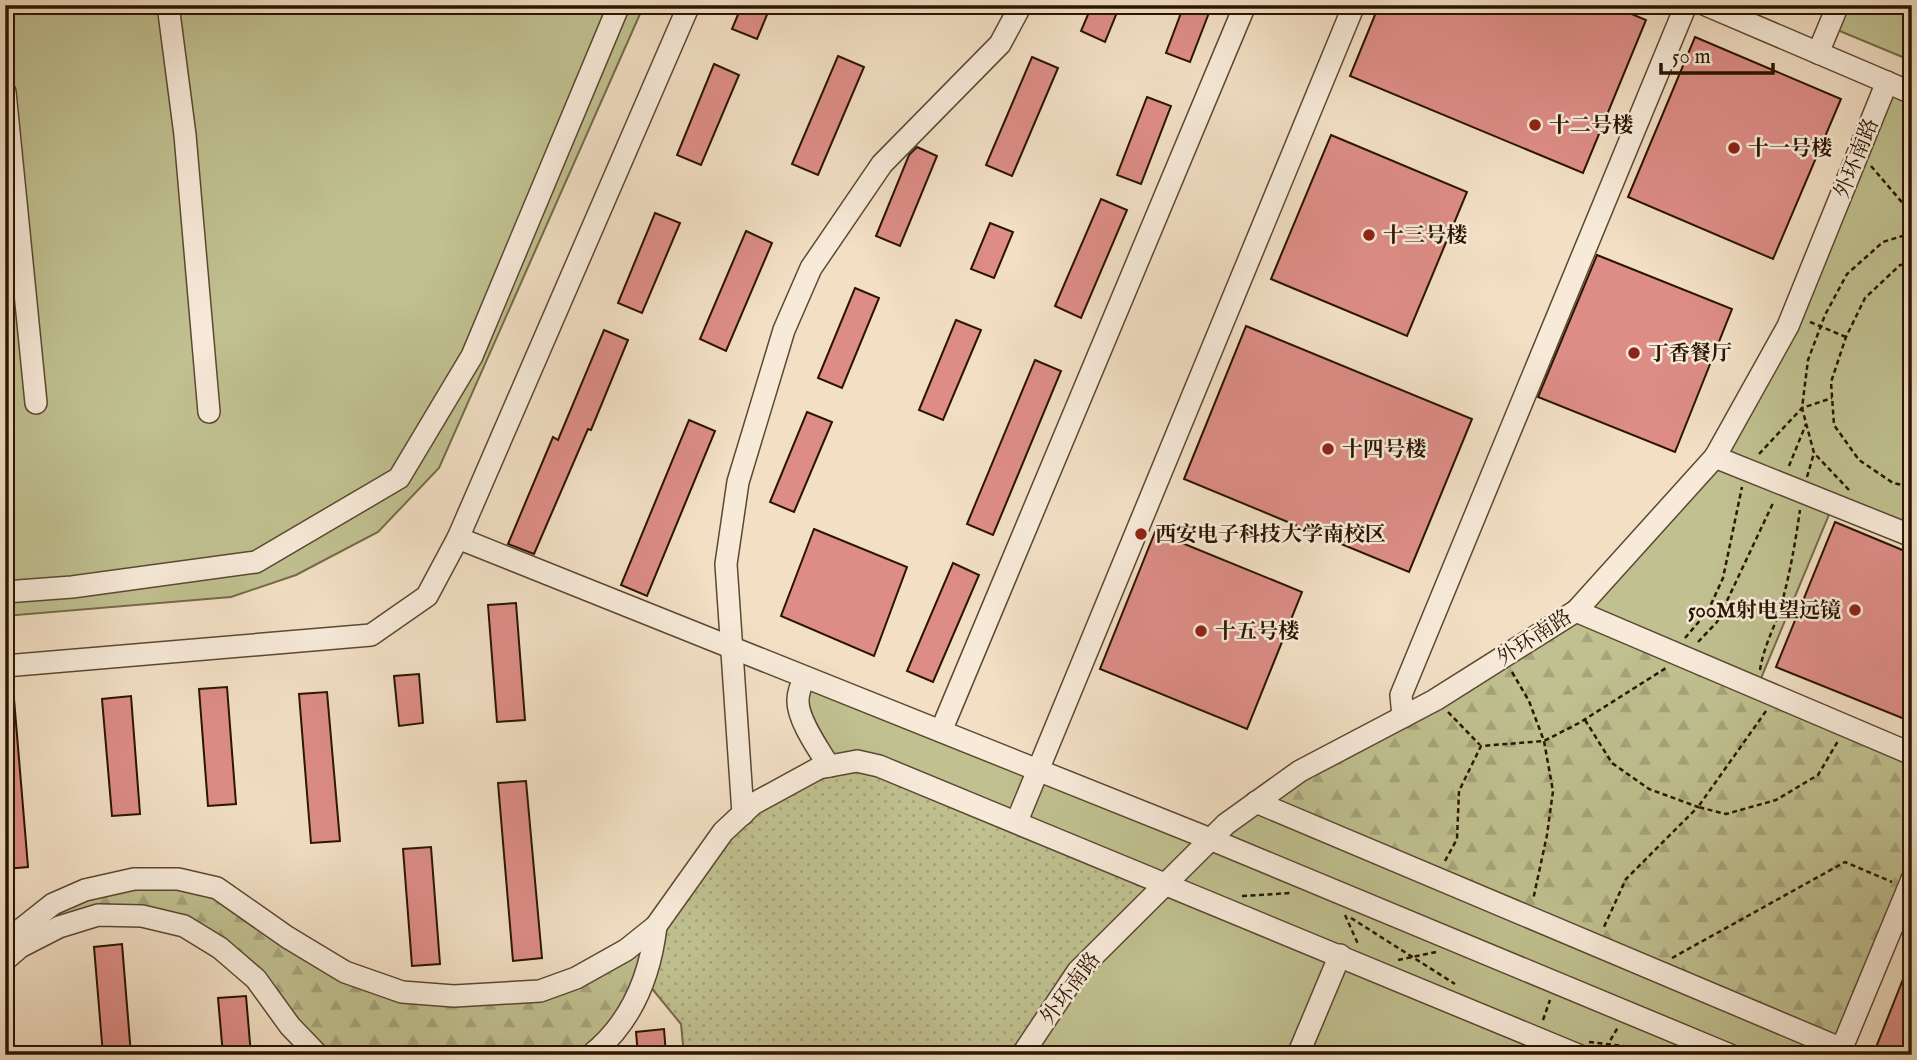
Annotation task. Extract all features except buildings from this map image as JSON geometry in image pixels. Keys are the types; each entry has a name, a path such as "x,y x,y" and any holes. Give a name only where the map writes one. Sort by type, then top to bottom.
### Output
{"street":[{"path":"168,5 185,135 209,412"},
{"path":"5,592 72,587 256,562 399,478 472,356 619,5"},
{"path":"5,666 371,635 427,596 458,538 689,5"},
{"path":"743,814 726,564 738,482 784,330 811,268 882,164 1000,44 1021,5"},
{"path":"941,731 1245,5"},
{"path":"1017,821 1354,5"},
{"path":"1403,717 1401,695 1686,5"},
{"path":"1706,5 1912,93"},
{"path":"1818,52 1838,5"},
{"name":"外环南路","path":"1022,1055 1078,971 1226,824 1300,771 1435,700 1576,611 1716,457 1792,316 1887,82"},
{"path":"5,92 36,403"},
{"path":"1716,457 1912,536"},
{"path":"458,538 1210,839 1730,1055"},
{"path":"1576,611 1912,754"},
{"path":"805,678 797,702 815,745 829,766"},
{"path":"5,942 53,904 85,890 134,879 178,879 217,888 287,937 345,972 402,992 454,996 540,991 576,978 626,950 656,926 723,832 753,804 818,768 857,761 879,766 1368,967 1581,1048"},
{"path":"1256,802 1652,969 1840,1052 1910,884"},
{"path":"5,960 20,947 59,927 98,915 142,916 184,926 220,948 256,979 295,1033 318,1055"},
{"path":"591,1055 606,1043 629,1014 652,955 656,926"},
{"path":"1298,1055 1340,955"},
{"path":"295,1033 297,1055"}],"path":[{"path":"1859,152 1912,214"},
{"path":"1854,493 1843,487 1814,453 1802,408 1808,360 1847,274 1883,243 1912,233"},
{"path":"1912,264 1900,265 1865,298 1846,337 1831,382 1834,425 1859,460 1893,483 1912,487"},
{"path":"1792,316 1846,337"},
{"path":"1678,655 1708,611 1723,578 1745,469 1802,408 1832,398"},
{"path":"1435,700 1481,746 1545,741 1585,720 1678,655 1717,622 1782,484 1806,424"},
{"path":"1595,945 1626,878 1698,807 1767,692 1762,656 1779,612 1793,555 1802,492 1814,453"},
{"path":"1503,657 1528,701 1545,741 1553,791 1547,835 1529,917"},
{"path":"1585,720 1612,763 1649,789 1726,814 1776,800 1818,775 1847,726"},
{"path":"1436,878 1457,839 1459,791 1481,746"},
{"path":"1652,969 1845,862 1910,884"},
{"path":"1243,896 1295,893"},
{"path":"1458,986 1413,957 1344,914 1368,967 1413,957 1466,946"},
{"path":"1541,1026 1557,983"},
{"path":"1602,1055 1627,1012"},
{"path":"1581,1048 1608,1044 1685,1053"}],"green space":[{"path":"5,5 644,5 439,468 378,532 296,575 231,597 5,616"},
{"path":"1840,5 1912,5 1912,61 1830,27"},
{"path":"1887,82 1912,93 1912,536 1833,505 1757,688 1576,611 1715,457 1788,326"},
{"path":"1576,611 1912,754 1912,879 1842,1049 1256,802"},
{"path":"805,678 1210,839 1256,802 1839,1055 1022,1055 829,766 802,718"},
{"path":"857,761 1166,883 1078,971 1022,1055 684,1055 681,1024 644,979 656,926 753,804"},
{"path":"178,879 402,992 576,978 656,926 652,955 591,1055 322,1055 256,979 184,926 142,916 17,931 53,904"}],"place":[{"name":"十二号楼","path":"1535,125"},
{"name":"十一号楼","path":"1734,148"},
{"name":"十三号楼","path":"1369,235"},
{"name":"丁香餐厅","path":"1634,353"},
{"name":"十四号楼","path":"1328,449"},
{"name":"西安电子科技大学南校区","path":"1141,534"},
{"name":"500M射电望远镜","path":"1855,610"},
{"name":"十五号楼","path":"1201,631"}]}
